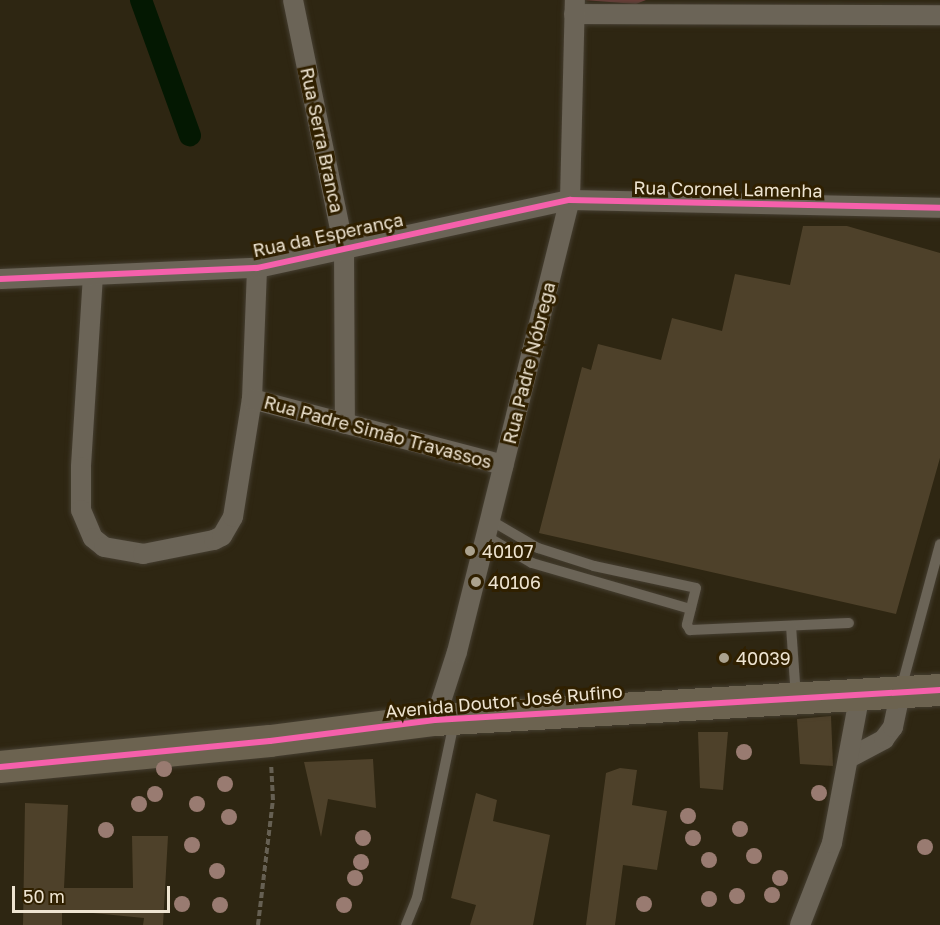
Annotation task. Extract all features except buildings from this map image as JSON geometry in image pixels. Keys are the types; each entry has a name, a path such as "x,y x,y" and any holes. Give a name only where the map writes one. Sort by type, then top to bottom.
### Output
{"main road":[{"name":"Avenida Doutor José Rufino","path":"0,767 270,741 445,719 940,690"}],"street":[{"name":"Rua Serra Branca","path":"294,0 344,249 345,424"},
{"path":"575,7 674,7 940,15"},
{"name":"Rua Padre Nóbrega","path":"445,719 488,528 570,200 575,7"},
{"name":"Rua Coronel Lamenha","path":"517,211 570,200 940,208"},
{"name":"Rua da Esperança","path":"0,279 257,268 517,211"},
{"path":"93,275 81,467 81,510 93,538 104,547 143,554 195,546 222,536 236,508 252,399 257,268"},
{"name":"Rua Padre Simão Travassos","path":"252,399 504,465"},
{"path":"849,758 884,739 893,727 900,693"},
{"path":"800,925 825,870 860,694"}],"lane":[{"path":"488,528 538,548 594,566 696,588 690,609 690,630 849,623"},
{"path":"488,528 532,563 589,583 690,609"},
{"path":"900,693 940,544"},
{"path":"532,563 538,548"},
{"path":"589,583 594,566"},
{"path":"640,596 644,577"},
{"path":"791,626 796,698"},
{"path":"406,925 417,898 445,719"}],"path":[{"path":"258,925 273,800 270,741"}],"shaded area":[{"path":"583,0 646,0 636,4"}],"waterway":[{"path":"141,0 190,135"}],"cycle path":[{"path":"0,279 257,268 570,200 940,208"},
{"path":"0,767 270,741 435,720 940,690"}],"place":[{"name":"40107","path":"470,551"},
{"name":"40106","path":"476,582"},
{"name":"40039","path":"724,658"}]}
